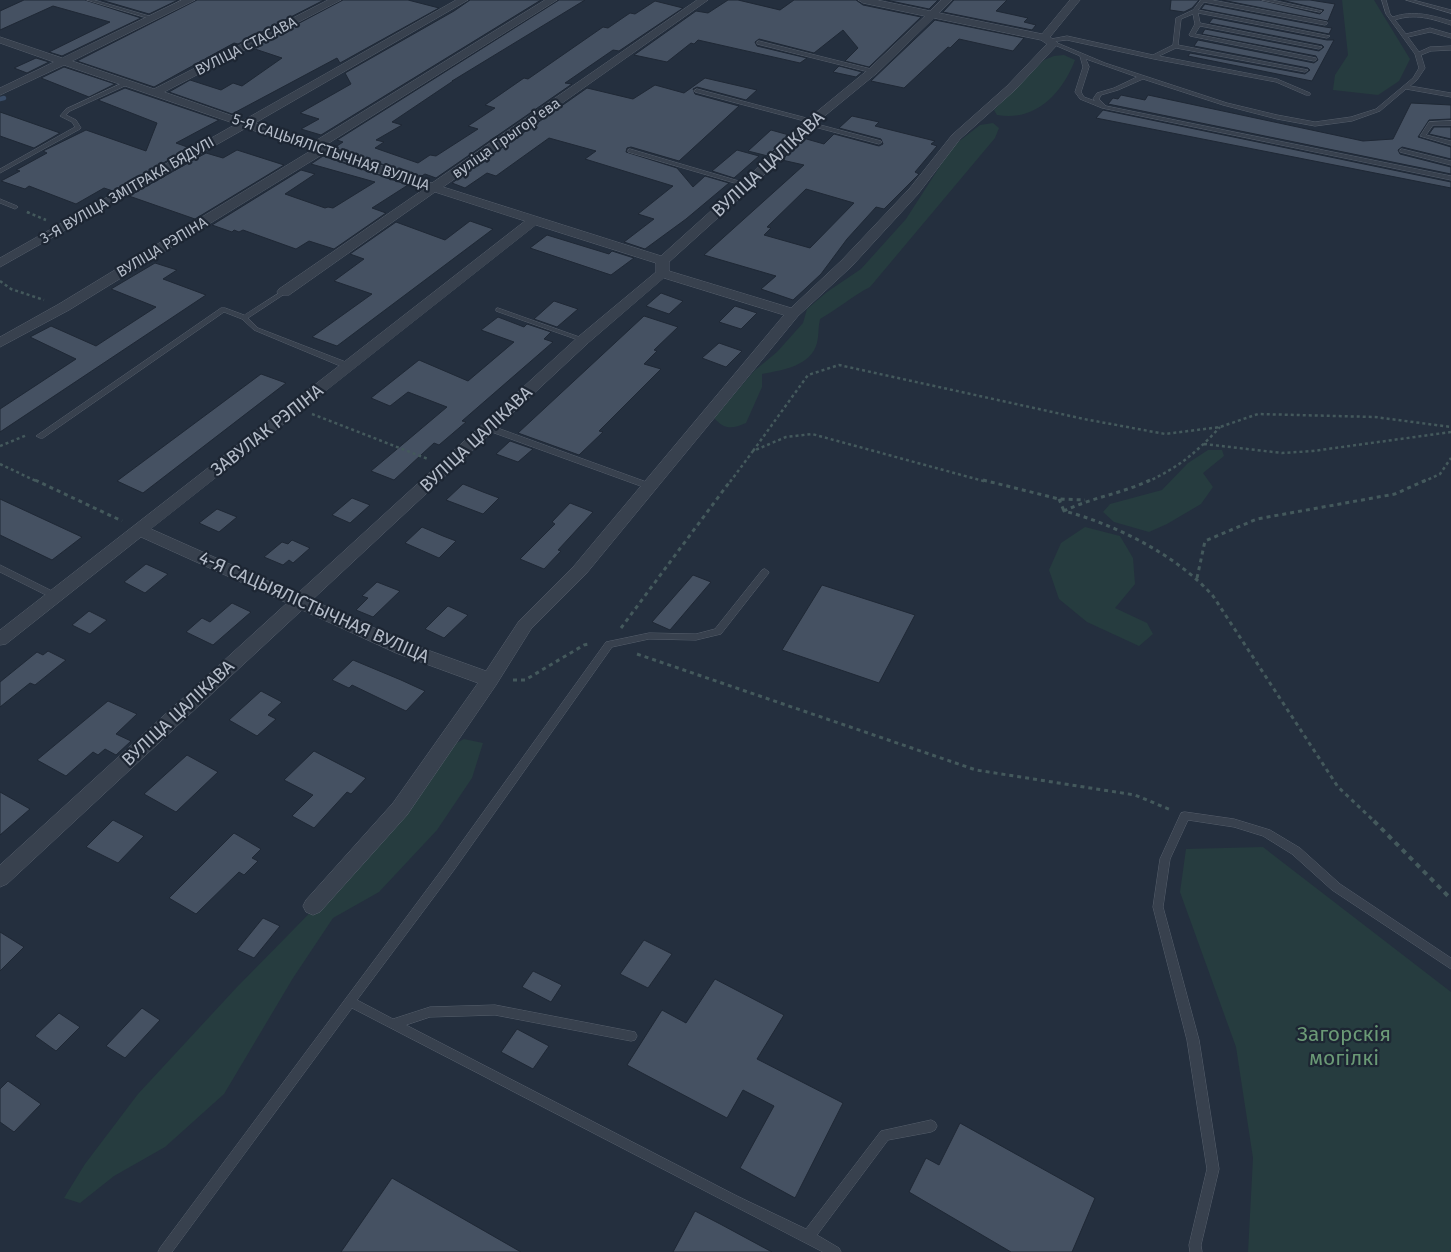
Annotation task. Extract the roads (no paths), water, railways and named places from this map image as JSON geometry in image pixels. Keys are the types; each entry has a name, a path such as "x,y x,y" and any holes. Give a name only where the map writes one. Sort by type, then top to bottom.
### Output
{"street":[{"path":"0,92 190,0"},
{"name":"ВУЛІЦА СТАСАВА","path":"156,92 336,0"},
{"name":"3-Я ВУЛІЦА ЗМІТРАКА БЯДУЛІ","path":"0,263 463,0"},
{"name":"ВУЛІЦА РЭПІНА","path":"0,343 64,307 552,0"},
{"name":"вуліца Грыгорʼева","path":"284,292 703,0"},
{"path":"863,0 1049,40"},
{"name":"ВУЛІЦА ЦАЛІКАВА","path":"0,878 663,267 811,123 873,71 947,0"},
{"path":"313,906 400,809 490,680 524,625 580,570 793,313 847,263 914,191 956,137 1011,88 1049,40 1075,0"},
{"name":"5-Я САЦЫЯЛІСТЫЧНАЯ ВУЛІЦА","path":"0,40 434,188 534,220 793,313"},
{"name":"ЗАВУЛАК РЭПІНА","path":"0,639 534,220"},
{"name":"4-Я САЦЫЯЛІСТЫЧНАЯ ВУЛІЦА","path":"140,530 402,648 490,680"}],"lane":[{"path":"89,0 152,18"},
{"path":"1175,46 1179,18 1196,11 1204,0 1324,23"},
{"path":"1264,0 1320,10"},
{"path":"1049,40 1083,56 1225,104 1315,124 1352,119 1378,110 1414,79 1422,68 1418,54 1388,14 1384,0"},
{"path":"1408,0 1451,12"},
{"path":"1196,11 1198,24 1192,35 1314,59"},
{"path":"1196,11 1327,36"},
{"path":"1392,19 1404,14 1423,14 1451,22"},
{"path":"1198,24 1319,47"},
{"path":"1405,36 1430,30 1451,36"},
{"path":"1049,40 1067,38 1277,81 1308,94"},
{"path":"759,43 873,71"},
{"path":"1154,57 1175,46 1305,70"},
{"path":"1418,54 1430,49 1451,48"},
{"path":"1083,56 1086,67 1078,92 1082,98 1104,106 1451,178"},
{"path":"1104,106 1096,99 1099,94 1142,77"},
{"path":"0,171 78,128 74,121 63,116 68,110 126,83"},
{"path":"1404,87 1451,95"},
{"path":"697,91 878,142"},
{"path":"1451,122 1431,123 1423,136 1451,143"},
{"path":"630,151 747,185"},
{"path":"1402,151 1451,162"},
{"path":"0,202 15,208"},
{"path":"244,318 284,292"},
{"path":"40,436 224,309 244,318 256,329 348,366"},
{"path":"498,310 583,340"},
{"path":"489,428 648,486"},
{"path":"0,568 55,596"},
{"path":"164,1252 450,867 609,644 649,636 696,637 718,632 765,572"},
{"path":"1196,1252 1195,1245 1213,1169 1193,1040 1158,907 1165,859 1185,816 1234,823 1266,833 1296,851 1336,887 1451,964"},
{"path":"350,1002 836,1252"},
{"path":"393,1024 430,1012 495,1010 631,1036"},
{"path":"808,1237 885,1135 931,1126"}],"waterway":[{"path":"0,99 4,98"}],"park label":[{"name":"Загорскія могілкі","path":"1344,1046"}]}
